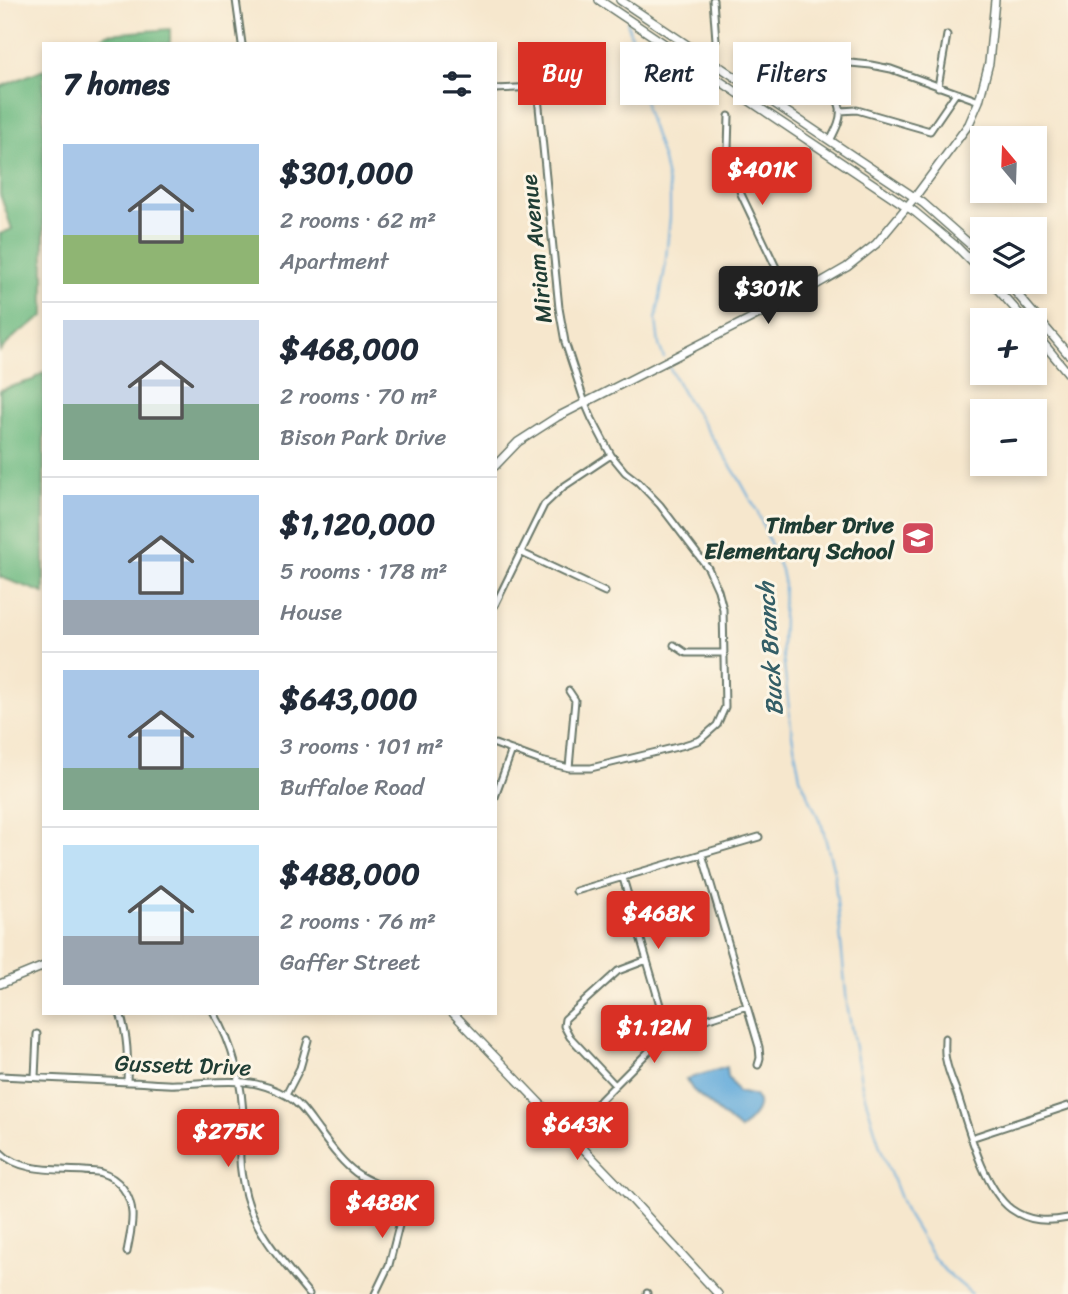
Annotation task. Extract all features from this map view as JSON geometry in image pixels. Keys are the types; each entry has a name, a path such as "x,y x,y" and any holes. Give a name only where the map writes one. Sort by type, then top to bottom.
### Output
{"street":[{"path":"236,0 242,42"},
{"path":"599,0 907,206 970,260"},
{"path":"620,0 915,197 970,244"},
{"path":"713,0 716,40"},
{"path":"497,464 531,433 791,299 847,267 876,244 969,124 979,101 989,63 995,0"},
{"path":"938,87 947,35"},
{"path":"830,141 837,127 840,111 828,78 830,70 839,62 891,69 979,101"},
{"name":"Miriam Avenue","path":"497,89 537,88 559,308 565,342 585,403 611,455 660,505 708,568 718,590 723,609 725,707 717,725 700,740 591,768 569,768 497,745"},
{"path":"840,111 856,110 930,131 956,93"},
{"path":"729,116 728,149 741,194 791,299"},
{"path":"1002,294 1014,308"},
{"path":"1017,294 1068,354"},
{"path":"1047,348 1068,373"},
{"path":"497,601 544,505 551,497 611,455"},
{"path":"520,552 606,592"},
{"path":"674,645 686,653 724,653"},
{"path":"569,691 575,700 569,768"},
{"path":"497,791 512,750"},
{"path":"576,891 759,837"},
{"path":"702,853 759,1048 758,1065"},
{"path":"623,878 662,1012 671,1031"},
{"path":"615,1085 570,1038 564,1026 565,1019 618,971 647,960"},
{"path":"0,984 42,967"},
{"path":"568,1133 665,1035 747,1006"},
{"path":"121,1015 127,1042 127,1082"},
{"path":"215,1015 227,1040 238,1081 243,1122 240,1158 246,1195 260,1231 309,1294"},
{"path":"455,1015 625,1192 718,1294"},
{"path":"35,1077 37,1034"},
{"path":"945,1038 945,1058 971,1138 998,1195 1009,1207 1036,1220 1051,1222 1068,1217"},
{"path":"286,1095 300,1068 308,1040"},
{"name":"Gussett Drive","path":"0,1076 177,1084 238,1081 263,1086 286,1095 299,1105 340,1160 350,1169 377,1185 407,1195 389,1265 375,1294"},
{"path":"971,1138 1068,1107"},
{"path":"0,1152 20,1165 101,1172 116,1181 127,1193 131,1204 133,1217 127,1252"}],"green space":[{"path":"170,29 170,42 92,42 106,34"},
{"path":"42,70 42,317 16,335 0,351 0,234 12,229 0,194 0,87"},
{"path":"42,373 42,592 0,577 0,390 33,380"}],"water":[{"path":"727,1067 728,1077 738,1092 756,1096 758,1101 757,1110 740,1130 693,1090 686,1079"}],"waterway":[{"name":"Buck Branch","path":"627,21 640,70 646,109 663,160 670,194 665,268 656,320 659,345 664,358"},
{"name":"Buck Branch","path":"667,363 758,513 781,570 784,585 782,647 792,735 800,777 822,826 834,871 847,1004 862,1086 880,1147 905,1211 933,1257 972,1294"}],"place":[{"name":"Timber Drive Elementary School","path":"918,538"}]}
